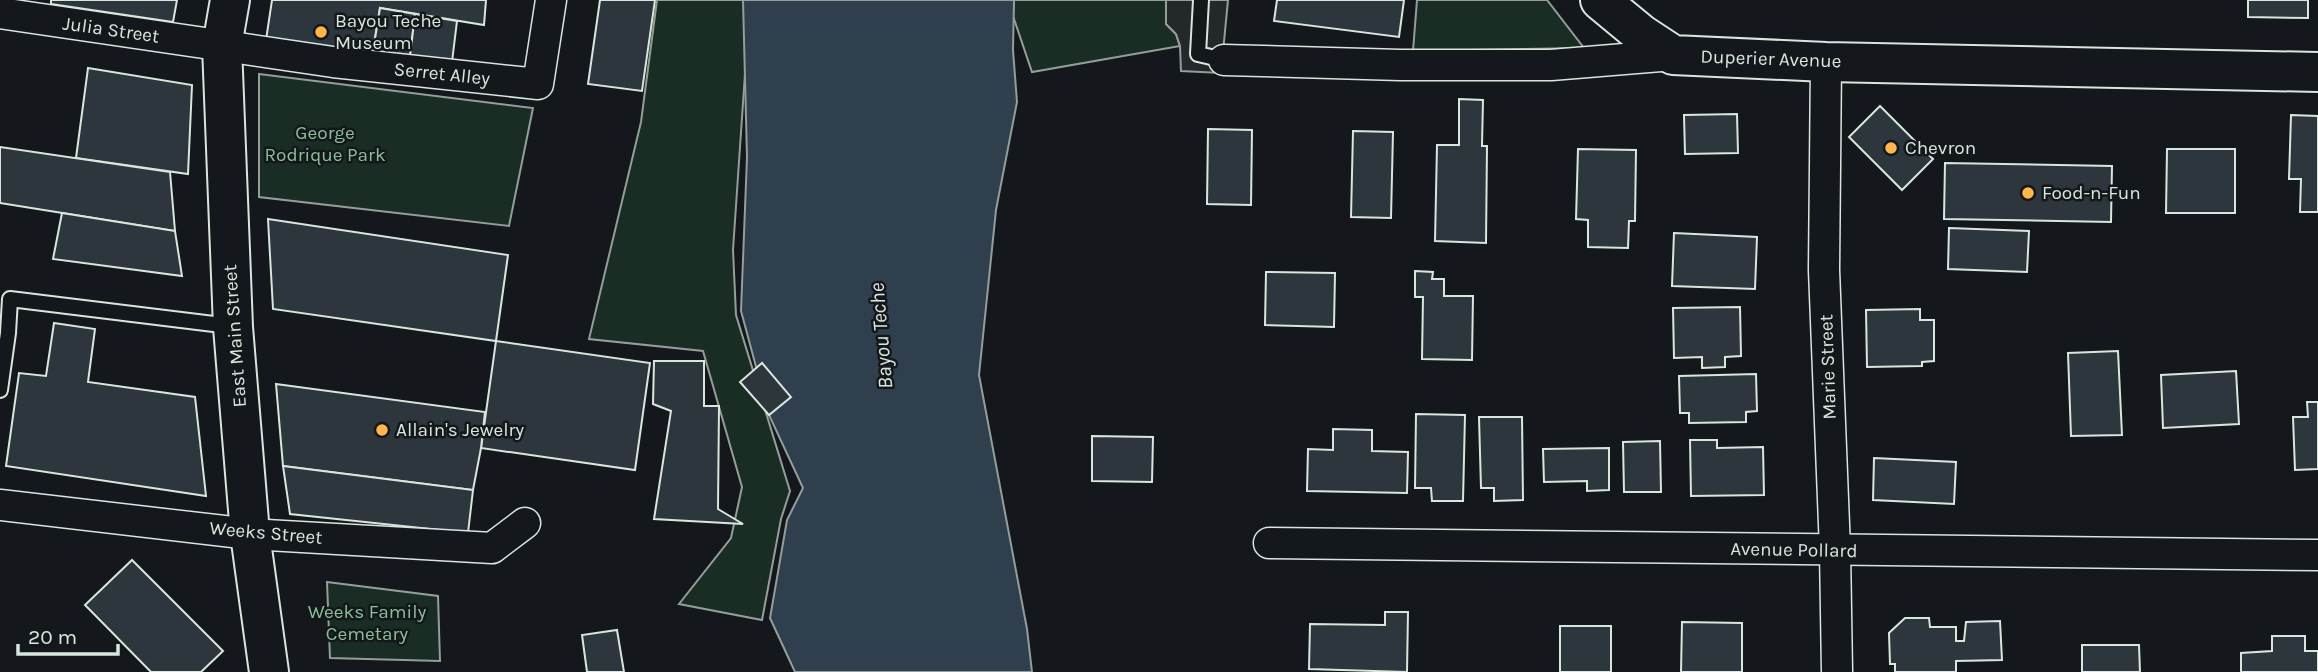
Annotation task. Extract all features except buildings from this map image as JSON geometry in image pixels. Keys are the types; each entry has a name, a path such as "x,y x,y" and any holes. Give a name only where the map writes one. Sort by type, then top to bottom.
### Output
{"main road":[{"name":"East Main Street","path":"230,0 222,46 233,327 250,534 270,672"},
{"path":"1600,0 1641,34 1673,55"},
{"name":"Duperier Avenue","path":"1673,55 1826,62 2318,72"}],"street":[{"name":"Serret Alley","path":"222,46 333,62 538,84 551,0"},
{"name":"Julia Street","path":"0,13 222,46"},
{"name":"Duperier Avenue","path":"1224,60 1401,65 1538,65 1673,55"},
{"name":"Marie Street","path":"1826,62 1824,270 1837,672"},
{"name":"Weeks Street","path":"0,505 250,534 492,548 525,523"},
{"name":"Avenue Pollard","path":"1269,543 2318,555"}],"lane":[{"path":"1201,0 1198,54 1224,60"},
{"path":"0,390 10,299 233,327"}],"green space":[{"path":"657,0 750,0 733,250 736,315 790,491 781,519 762,620 679,604 731,538 742,487 703,351 589,339 641,122"},
{"path":"1014,0 1166,0 1166,24 1176,34 1180,46 1032,72 1013,16"},
{"path":"1417,0 1547,0 1584,48 1413,51"},
{"name":"George Rodrique Park","path":"259,74 533,108 509,226 259,197"},
{"name":"Weeks Family Cemetary","path":"327,582 438,596 440,661 330,658"}],"shaded area":[{"path":"1166,0 1228,0 1221,73 1181,71 1180,46 1176,34 1166,24"}],"water":[{"name":"Bayou Teche","path":"743,0 1014,0 1013,50 1017,102 996,210 979,375 1027,629 1032,672 795,672 770,618 787,520 803,488 769,415 741,311 747,157"}],"place":[{"name":"Bayou Teche Museum","path":"321,32"},
{"name":"Chevron","path":"1891,148"},
{"name":"Food-n-Fun","path":"2028,193"},
{"name":"Allain's Jewelry","path":"382,430"}]}
